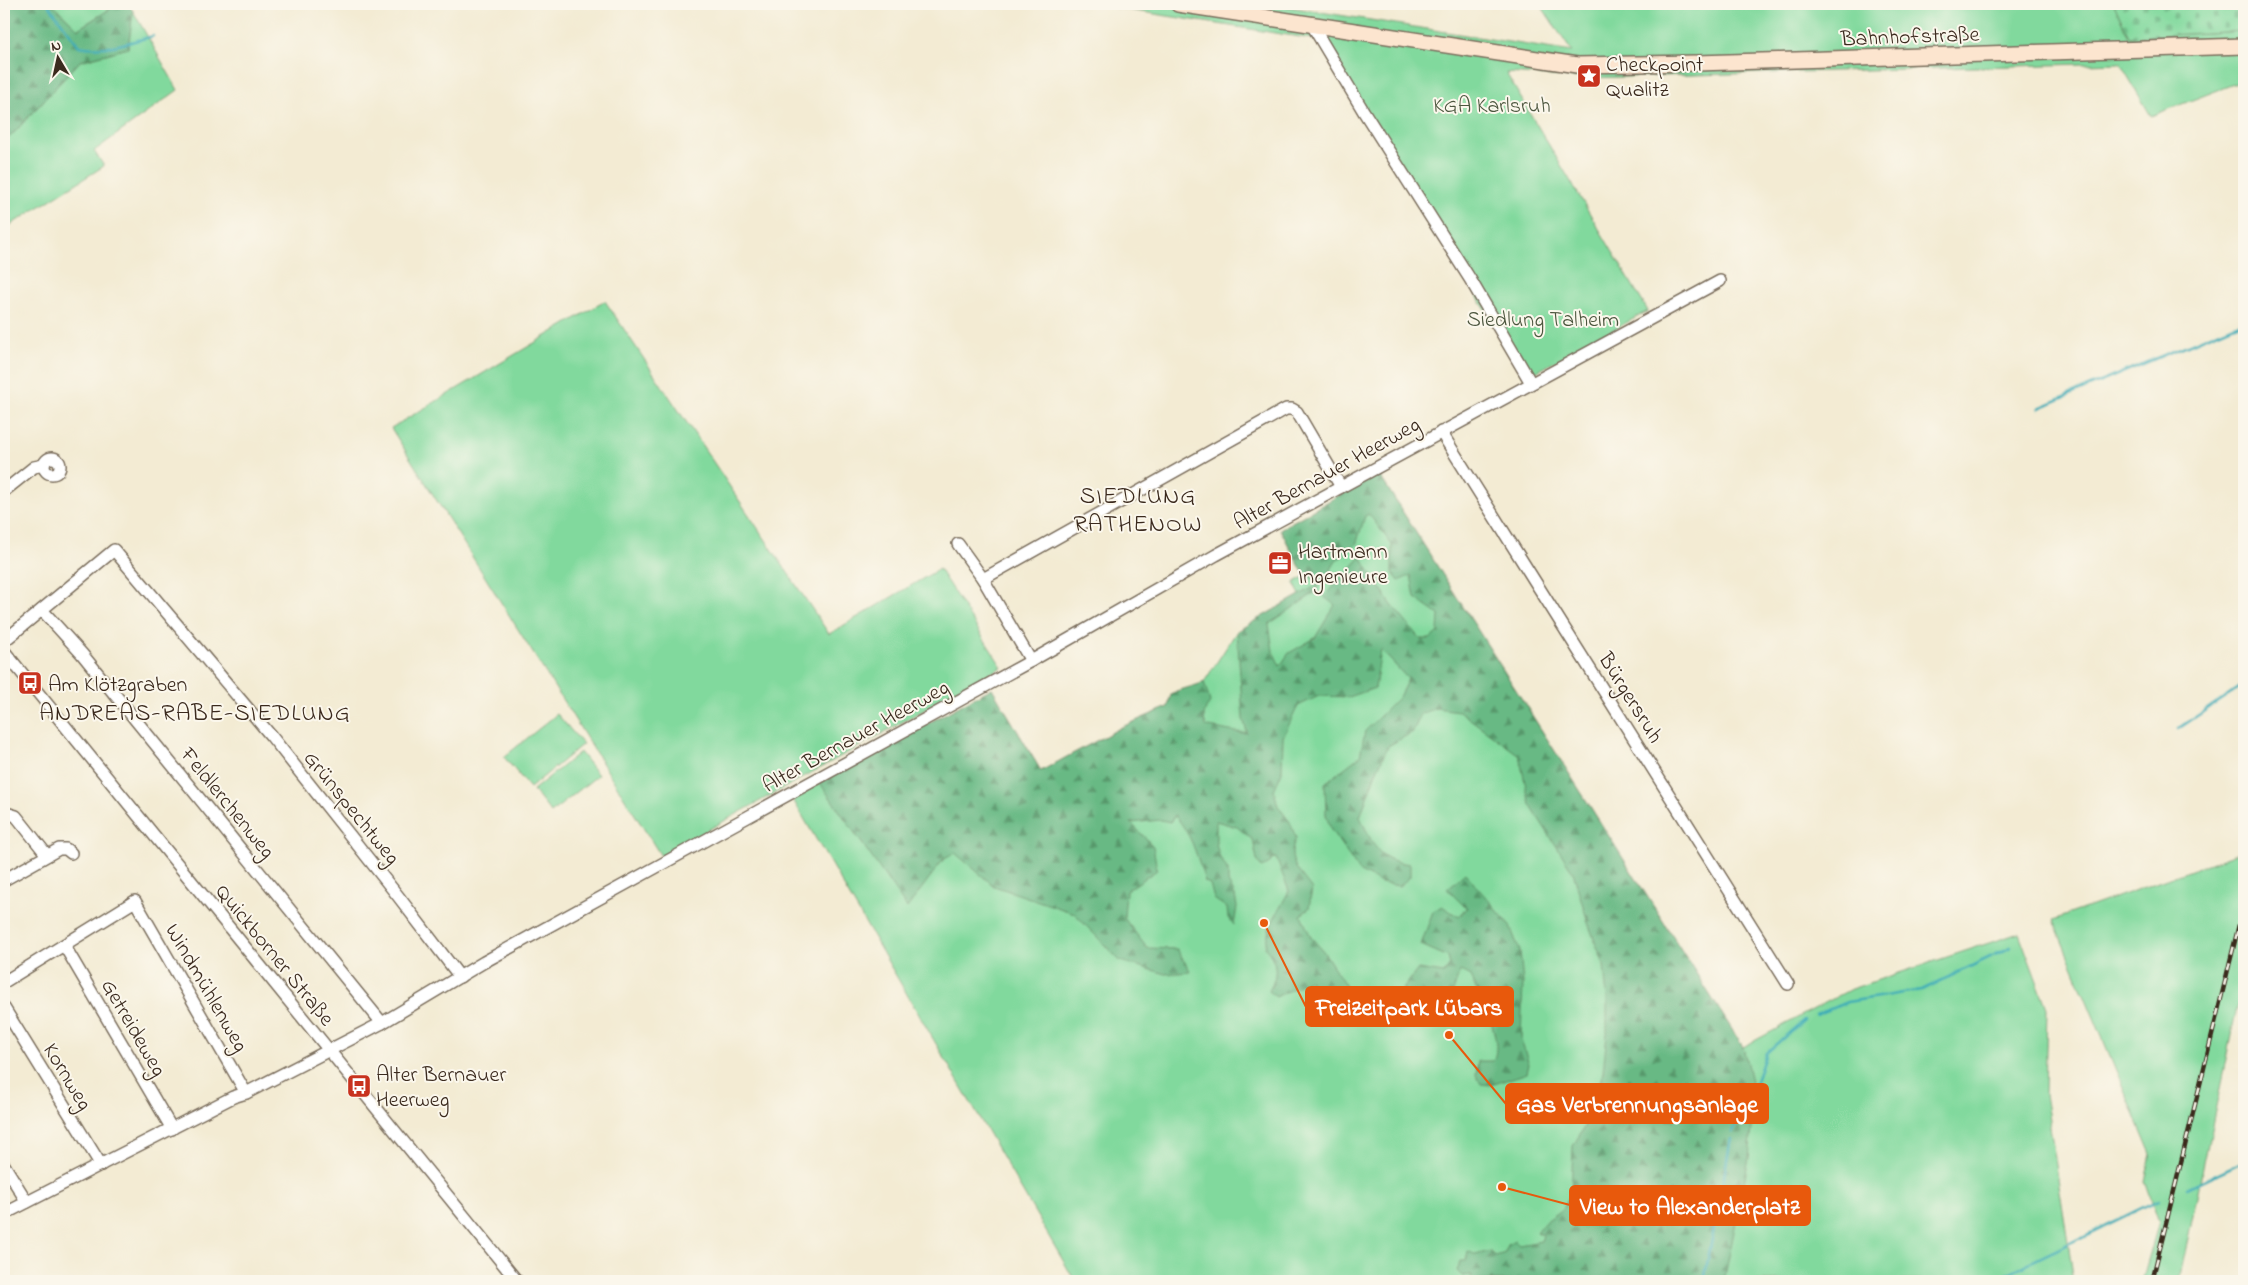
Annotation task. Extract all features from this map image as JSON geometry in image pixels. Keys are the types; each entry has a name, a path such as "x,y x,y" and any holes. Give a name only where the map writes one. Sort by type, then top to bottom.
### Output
{"street":[{"name":"Bahnhofstraße","path":"1178,4 1578,64 1697,63 2244,46"},
{"path":"1312,25 1364,112 1465,271 1531,383"},
{"name":"Alter Bernauer Heerweg","path":"4,1214 382,1023 460,977 1341,487 1720,281"},
{"path":"983,580 1286,409 1292,409 1297,412 1341,487"},
{"name":"Bürgersruh","path":"1441,432 1788,984"},
{"path":"4,492 34,468 44,465"},
{"path":"958,544 983,580 1031,660"},
{"name":"Grünspechtweg","path":"42,610 114,550 272,737 460,977"},
{"path":"4,641 42,610"},
{"name":"Feldlerchenweg","path":"42,610 119,699 382,1023"},
{"name":"Quickborner Straße","path":"4,651 9,666 329,1051 517,1281"},
{"path":"4,815 11,813 16,816 47,855"},
{"path":"4,880 59,849 66,849 72,853"},
{"name":"Windmühlenweg","path":"64,945 136,901 246,1093"},
{"path":"4,982 64,945"},
{"name":"Getreideweg","path":"64,945 172,1129"},
{"name":"Kornweg","path":"4,1008 100,1165"},
{"path":"4,1165 27,1202"}],"green space":[{"path":"4,4 52,4 78,29 118,4 128,4 133,11 128,48 80,61 10,137 4,135"},
{"path":"52,4 118,4 78,29"},
{"path":"1091,4 1270,4 1572,52 1540,4 2114,4 2129,37 2244,31 2244,80 2151,116 2120,63 1586,78 1506,73 1648,311 1527,377 1319,40"},
{"path":"2114,4 2244,4 2244,31 2129,37"},
{"path":"133,11 178,90 94,151 104,166 4,229 4,135 10,137 80,61 128,48"},
{"path":"605,301 829,634 939,569 1002,667 661,856 391,428"},
{"path":"1378,473 1743,1047 1851,989 2019,933 2047,1008 2045,1094 2074,1281 1075,1281 792,798 992,688 1041,771 1122,727 1168,707 1171,695 1176,691 1191,688 1204,682 1237,631 1300,595 1294,583 1305,576 1280,529"},
{"path":"1378,473 1743,1047 1755,1098 1749,1158 1724,1281 1471,1281 1471,1275 1462,1276 1457,1271 1461,1261 1466,1261 1468,1251 1476,1255 1489,1251 1496,1256 1505,1253 1507,1245 1515,1241 1519,1245 1541,1241 1543,1235 1537,1232 1545,1222 1563,1209 1571,1193 1573,1146 1591,1111 1603,1072 1607,1033 1604,965 1588,923 1573,872 1530,805 1519,755 1459,711 1436,708 1421,714 1413,732 1388,746 1360,817 1373,843 1383,855 1399,862 1410,864 1410,877 1399,886 1381,883 1360,872 1331,830 1326,815 1325,783 1360,756 1365,731 1399,697 1408,679 1381,650 1375,688 1349,697 1319,696 1298,706 1283,737 1282,772 1274,790 1278,806 1290,822 1296,838 1292,853 1295,865 1312,889 1309,908 1301,915 1311,937 1324,952 1358,1005 1319,1025 1316,992 1310,980 1276,997 1269,991 1274,980 1275,969 1272,958 1265,948 1269,928 1289,891 1276,858 1271,859 1271,862 1262,868 1257,860 1253,840 1237,827 1216,821 1216,844 1220,858 1228,870 1228,882 1235,896 1237,907 1234,925 1228,918 1227,908 1214,899 1210,884 1205,882 1190,839 1175,816 1170,822 1161,820 1131,823 1153,846 1157,870 1126,891 1124,918 1147,948 1177,949 1191,972 1166,974 1120,961 1074,913 994,886 955,853 943,860 907,908 820,783 992,688 1041,771 1122,727 1168,707 1171,695 1204,682 1210,702 1204,714 1207,727 1247,732 1243,719 1237,631 1319,584 1316,592 1269,624 1273,651 1280,666 1289,653 1315,638 1335,605 1324,597 1361,557 1391,604 1420,639 1430,639 1438,632 1439,615 1415,598 1411,575 1399,581 1392,572 1392,545 1369,514 1365,516 1356,545 1336,561 1324,581 1305,576 1280,529"},
{"path":"557,714 583,744 530,788 504,757"},
{"path":"580,752 598,775 551,813 533,790"},
{"path":"2244,851 2244,974 2179,1281 2142,1281 2159,1222 2145,1181 2151,1154 2053,920"},
{"path":"1465,873 1509,924 1520,951 1523,982 1521,1040 1529,1064 1527,1073 1491,1085 1481,1084 1476,1075 1478,1061 1493,1061 1496,1052 1496,1041 1489,1018 1469,975 1460,971 1450,1000 1429,1013 1410,1004 1403,989 1418,969 1444,973 1450,965 1448,957 1421,945 1433,911 1442,906 1459,917 1466,908 1447,889"}],"waterway":[{"path":"48,4 79,46 107,47 153,36"},
{"path":"2039,408 2244,321"},
{"path":"2178,729 2244,684"},
{"path":"1816,1015 1847,1002 1922,990 2011,947"},
{"path":"1732,1133 1740,1117 1752,1109 1755,1084 1766,1053 1804,1020"},
{"path":"1704,1281 1731,1139"},
{"path":"2187,1188 2244,1161"},
{"path":"1992,1281 2158,1200"}],"railway":[{"path":"2152,1281 2244,904"}],"place":[{"name":"Checkpoint Qualitz","path":"1589,76"},
{"name":"Hartmann Ingenieure","path":"1280,563"},
{"name":"Am Klötzgraben","path":"30,683"},
{"name":"Freizeitpark Lübars","path":"1264,923"},
{"name":"Gas Verbrennungsanlage","path":"1449,1035"},
{"name":"Alter Bernauer Heerweg","path":"359,1086"},
{"name":"View to Alexanderplatz","path":"1502,1187"}],"district":[{"name":"SIEDLUNG RATHENOW","path":"1138,509"},
{"name":"ANDREAS-RABE-SIEDLUNG","path":"195,712"}],"park label":[{"name":"KGA Karlsruh","path":"1492,104"},
{"name":"Siedlung Talheim","path":"1543,318"}]}
